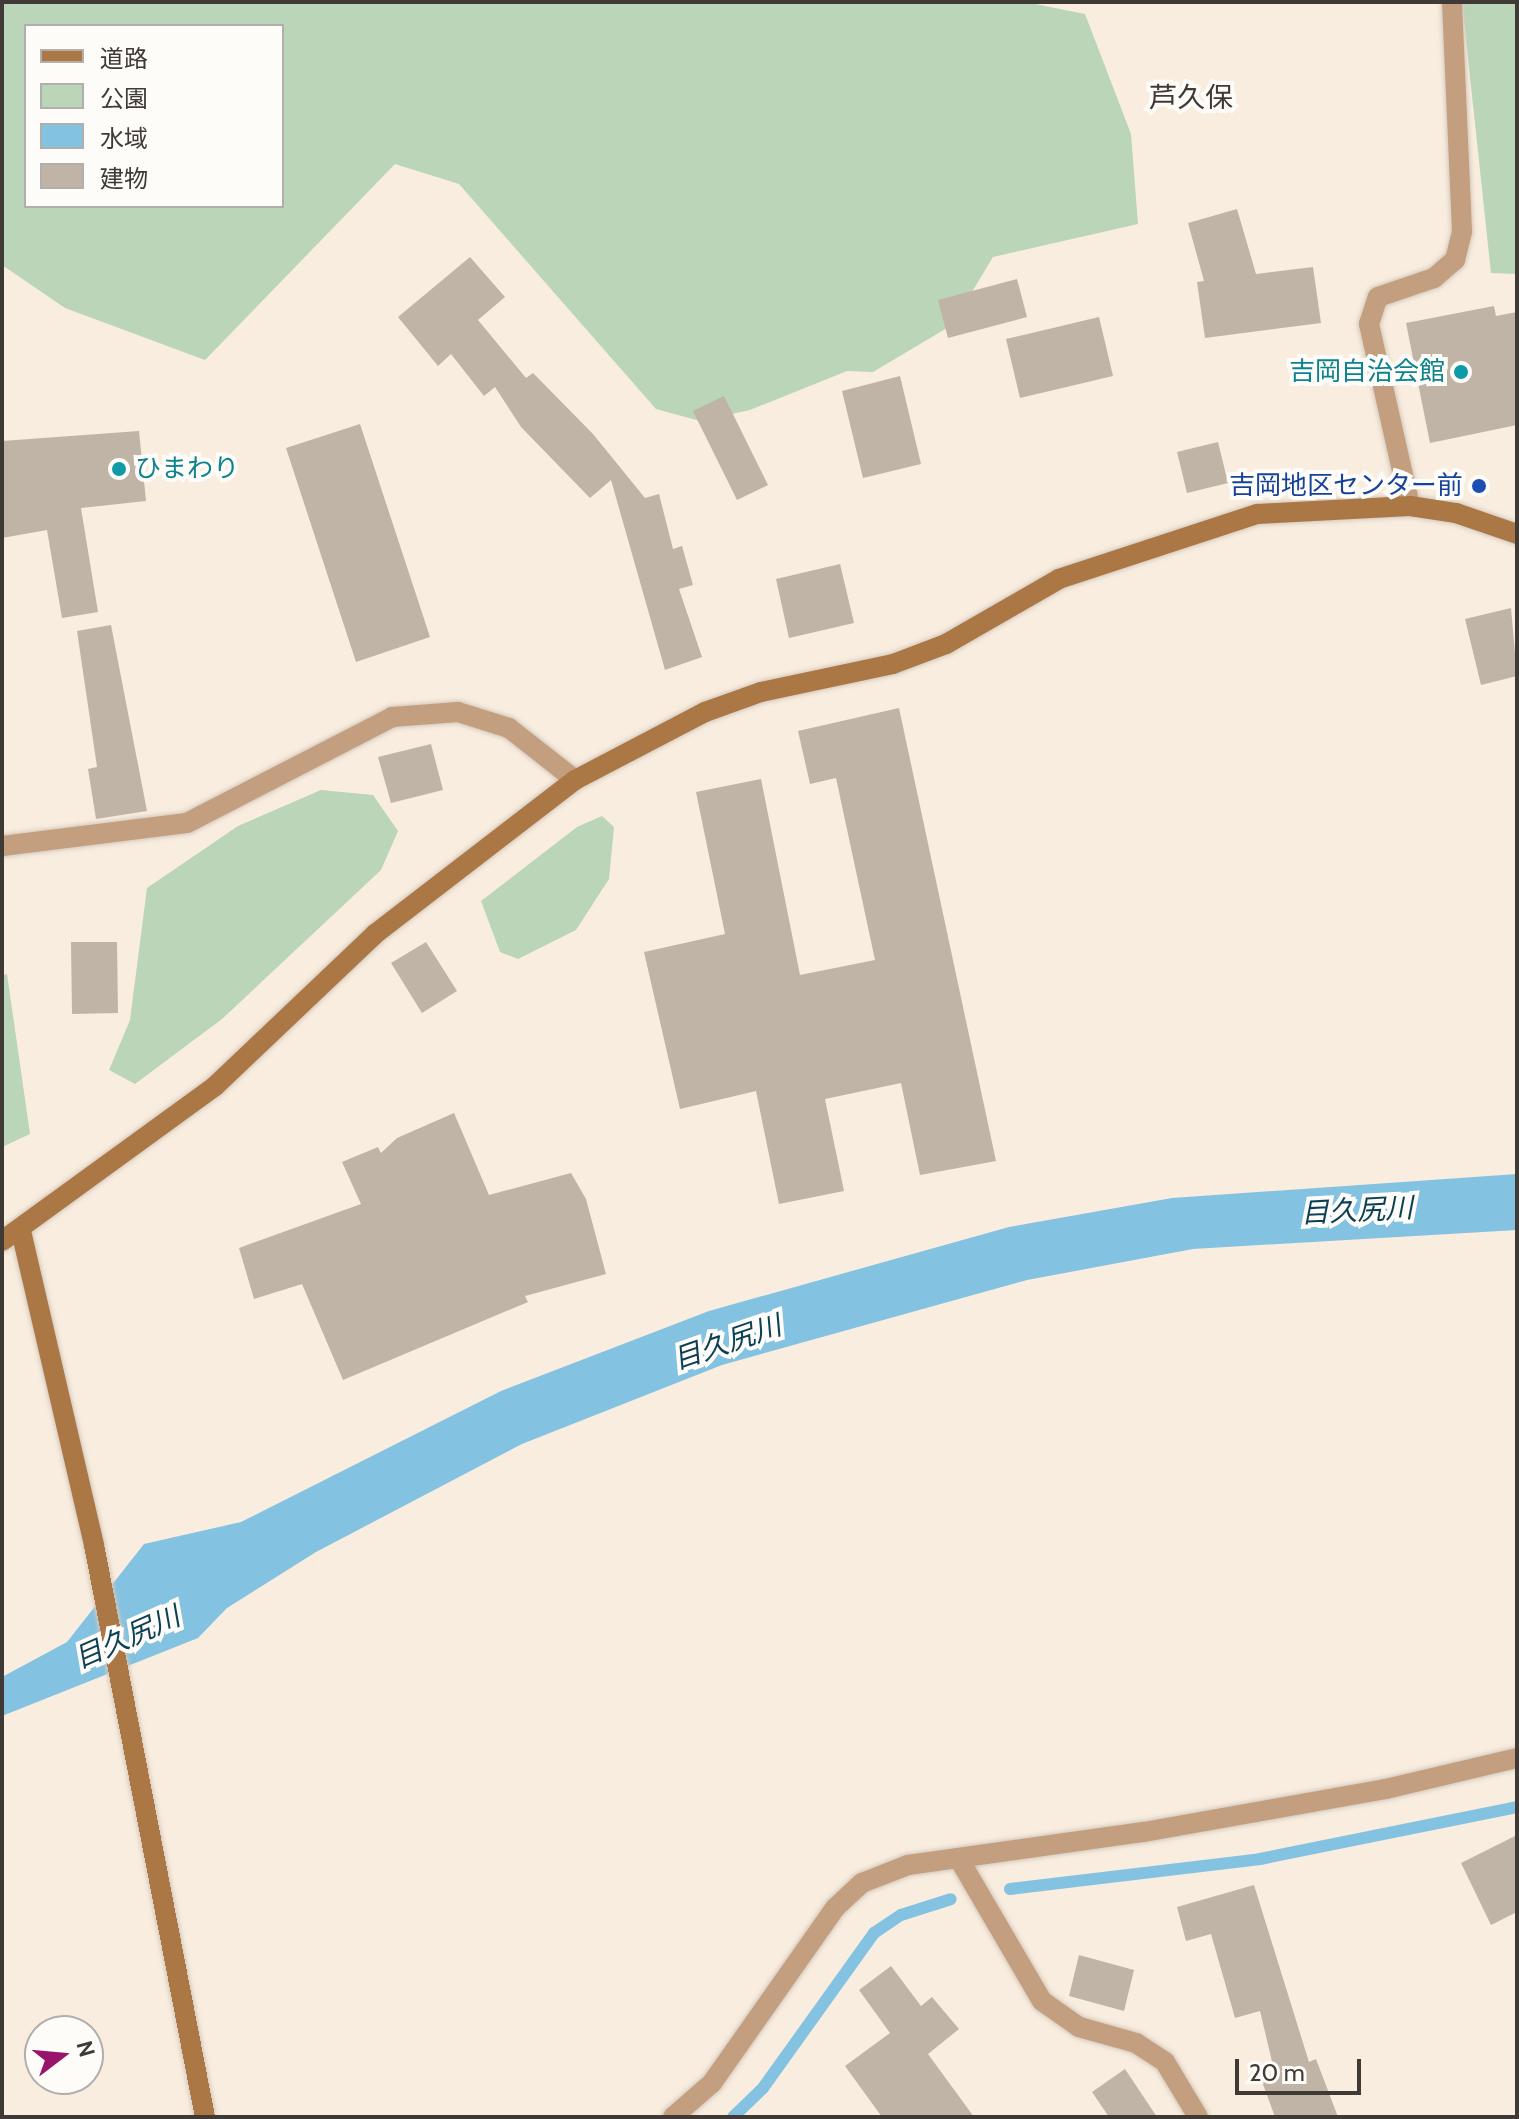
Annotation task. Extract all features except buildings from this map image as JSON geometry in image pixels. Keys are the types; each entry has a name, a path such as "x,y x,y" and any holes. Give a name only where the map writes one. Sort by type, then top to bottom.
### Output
{"street":[{"path":"1410,506 1369,324 1378,297 1434,278 1455,260 1462,231 1452,2"},
{"path":"2,1241 21,1231 215,1086 375,934 575,780 705,712 761,692 893,664 946,644 1059,579 1257,514 1410,506 1456,513 1517,534"},
{"path":"2,846 187,823 392,717 458,712 509,728 575,780"},
{"path":"21,1231 94,1545 205,2117"},
{"path":"673,2117 712,2083 835,1908 862,1883 908,1865 1371,1792 1517,1758"},
{"path":"959,1859 1042,2001 1079,2027 1136,2043 1165,2062 1198,2117"}],"green space":[{"path":"2,2 1025,2 1085,14 1131,134 1138,224 993,257 952,325 873,372 847,371 750,410 700,421 656,409 459,184 395,164 205,360 65,308 2,265"},
{"path":"1462,2 1517,2 1517,274 1491,273"},
{"path":"321,790 373,795 398,831 381,870 222,1019 135,1084 109,1070 130,1020 147,888 238,826"},
{"path":"602,816 614,827 609,879 576,930 518,959 500,952 481,901 577,827"},
{"path":"7,974 30,1134 2,1147 2,976"}],"water":[{"name":"目久尻川","path":"1517,1174 1517,1230 1193,1249 1027,1280 722,1365 522,1444 316,1552 227,1608 198,1638 2,1716 2,1677 67,1642 144,1544 241,1522 501,1391 709,1311 1009,1227 1172,1198"}],"waterway":[{"path":"1010,1889 1260,1859 1517,1807"},
{"path":"733,2117 763,2088 874,1933 901,1915 951,1899"}],"place":[{"name":"吉岡自治会館","path":"1461,372"},
{"name":"ひまわり","path":"119,469"},
{"name":"吉岡地区センター前","path":"1479,486"}],"district":[{"name":"芦久保","path":"1191,97"}]}
